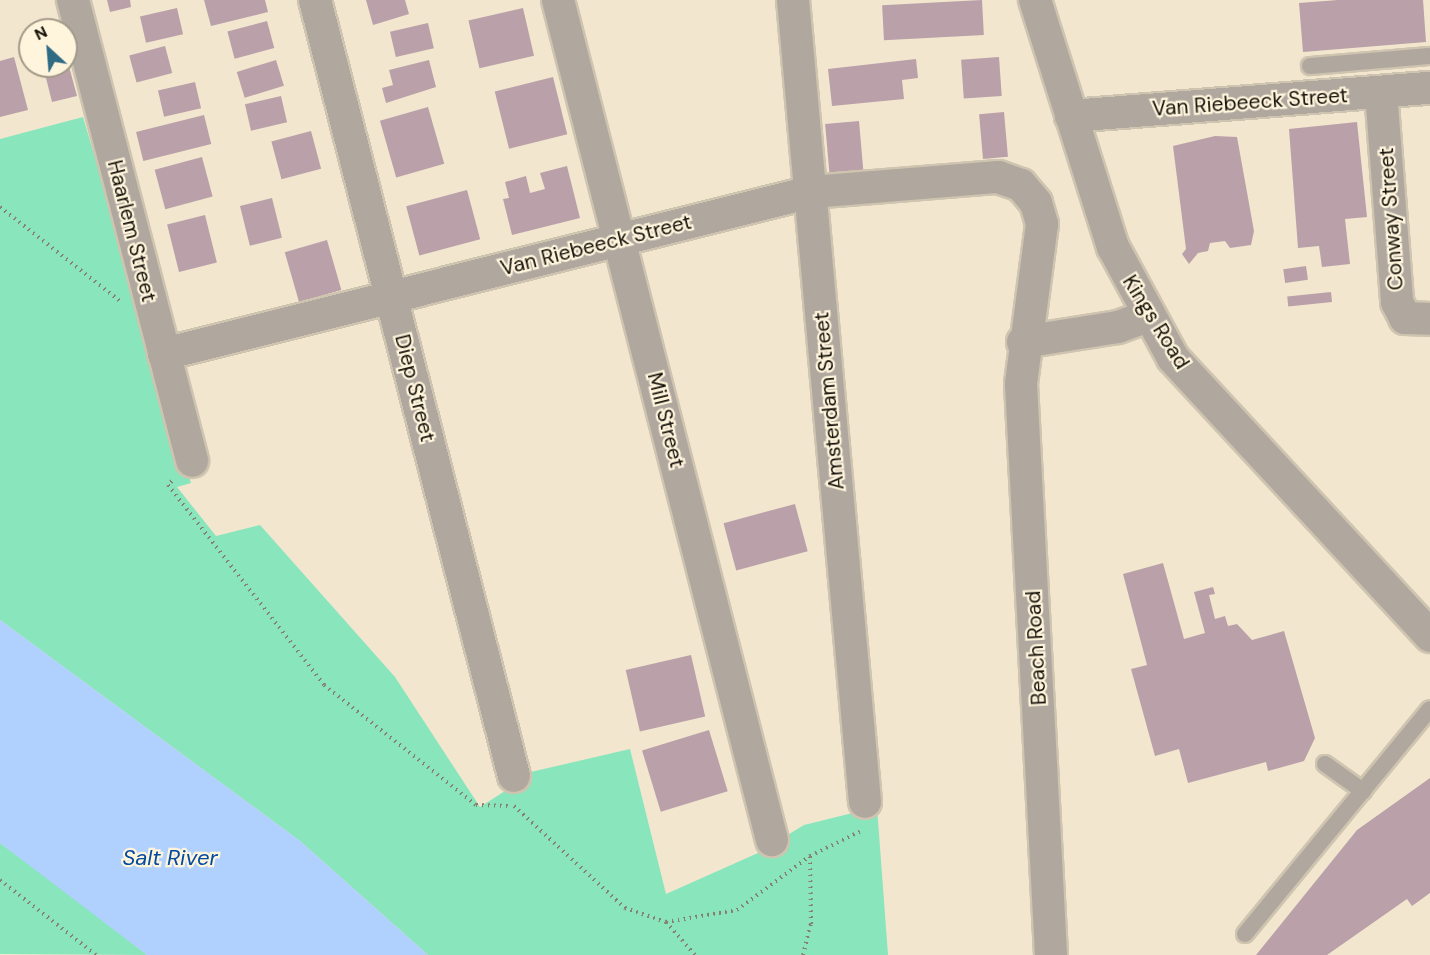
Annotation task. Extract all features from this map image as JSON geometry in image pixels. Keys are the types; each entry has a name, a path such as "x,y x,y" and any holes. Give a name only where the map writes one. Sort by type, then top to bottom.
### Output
{"street":[{"name":"Haarlem Street","path":"73,0 192,461"},
{"name":"Diep Street","path":"315,0 392,296 514,791"},
{"name":"Mill Street","path":"558,0 772,840"},
{"name":"Amsterdam Street","path":"793,0 865,802"},
{"name":"Kings Road","path":"1035,0 1113,247 1148,316 1173,358 1228,423 1430,636"},
{"name":"Van Riebeeck Street","path":"1071,116 1430,88"},
{"name":"Conway Street","path":"1381,92 1397,302 1406,318 1430,319"},
{"name":"Van Riebeeck Street","path":"164,354 811,192 998,177 1030,194"},
{"name":"Beach Road","path":"1030,194 1042,224 1023,342 1051,955"},
{"path":"1023,342 1118,327 1148,316"}],"lane":[{"path":"1310,66 1430,56"},
{"path":"1245,934 1430,709"},
{"path":"1325,764 1363,791"}],"path":[{"path":"0,207 132,311 153,312"},
{"path":"192,461 168,485 324,685 476,805 514,791 625,908 666,922 738,910 810,856 862,835 865,802"},
{"path":"803,955 811,924 810,856"},
{"path":"0,880 96,955"},
{"path":"666,922 695,955"}],"green space":[{"path":"83,117 191,483 177,487 216,536 260,525 395,677 480,807 505,791 505,778 630,749 666,894 758,853 804,825 877,807 888,955 428,955 300,841 0,620 0,139"},
{"path":"0,843 78,900 147,955 0,954"}],"water":[{"name":"Salt River","path":"0,620 300,841 428,955 147,955 0,843"}],"building":[{"path":"107,0 130,0 131,7 110,12"},
{"path":"204,0 265,0 268,12 211,26"},
{"path":"366,0 405,0 409,14 373,25"},
{"path":"982,0 984,35 884,40 882,5"},
{"path":"1338,0 1423,0 1426,42 1303,52 1299,3"},
{"path":"177,8 183,34 146,43 140,17"},
{"path":"523,8 534,56 479,68 468,21"},
{"path":"267,21 274,48 235,59 227,32"},
{"path":"428,23 434,48 396,57 390,32"},
{"path":"165,46 172,73 137,83 129,56"},
{"path":"14,57 28,110 0,117 0,61"},
{"path":"999,57 1002,96 964,99 961,60"},
{"path":"916,59 918,78 902,80 904,99 832,106 828,69"},
{"path":"276,60 284,86 245,98 237,72"},
{"path":"429,60 436,87 386,103 382,88 393,85 389,70"},
{"path":"553,77 567,134 509,149 495,92"},
{"path":"46,78 72,78 77,96 52,102"},
{"path":"195,82 201,108 164,117 158,91"},
{"path":"281,96 287,122 251,131 245,104"},
{"path":"428,107 444,164 396,177 380,121"},
{"path":"1004,112 1008,157 983,159 979,114"},
{"path":"204,115 211,144 143,161 136,132"},
{"path":"859,121 863,171 829,174 825,124"},
{"path":"1357,122 1367,217 1345,219 1350,264 1322,267 1319,246 1298,248 1289,129"},
{"path":"311,131 321,169 281,179 271,142"},
{"path":"1215,136 1237,137 1254,231 1251,245 1230,248 1225,241 1210,243 1208,251 1198,253 1189,264 1182,254 1186,249 1173,146"},
{"path":"202,157 213,197 165,209 155,170"},
{"path":"567,166 580,218 512,235 503,199 509,198 505,182 526,176 530,193 545,189 540,173"},
{"path":"467,190 480,239 419,256 406,206"},
{"path":"272,198 282,238 250,246 240,206"},
{"path":"205,215 217,263 179,272 167,224"},
{"path":"327,240 341,290 299,302 285,252"},
{"path":"1306,266 1308,280 1285,283 1283,269"},
{"path":"1331,292 1332,302 1288,307 1287,297"},
{"path":"795,504 808,551 736,570 724,523"},
{"path":"1163,563 1184,639 1205,633 1194,592 1213,587 1215,594 1209,595 1215,619 1225,616 1228,626 1237,624 1252,640 1284,631 1315,738 1304,761 1268,771 1266,762 1188,783 1179,749 1155,756 1131,669 1147,665 1123,574"},
{"path":"691,655 705,716 640,731 626,670"},
{"path":"709,730 728,791 661,812 642,750"},
{"path":"1430,778 1430,893 1412,906 1407,899 1327,955 1256,955 1357,830"}]}
